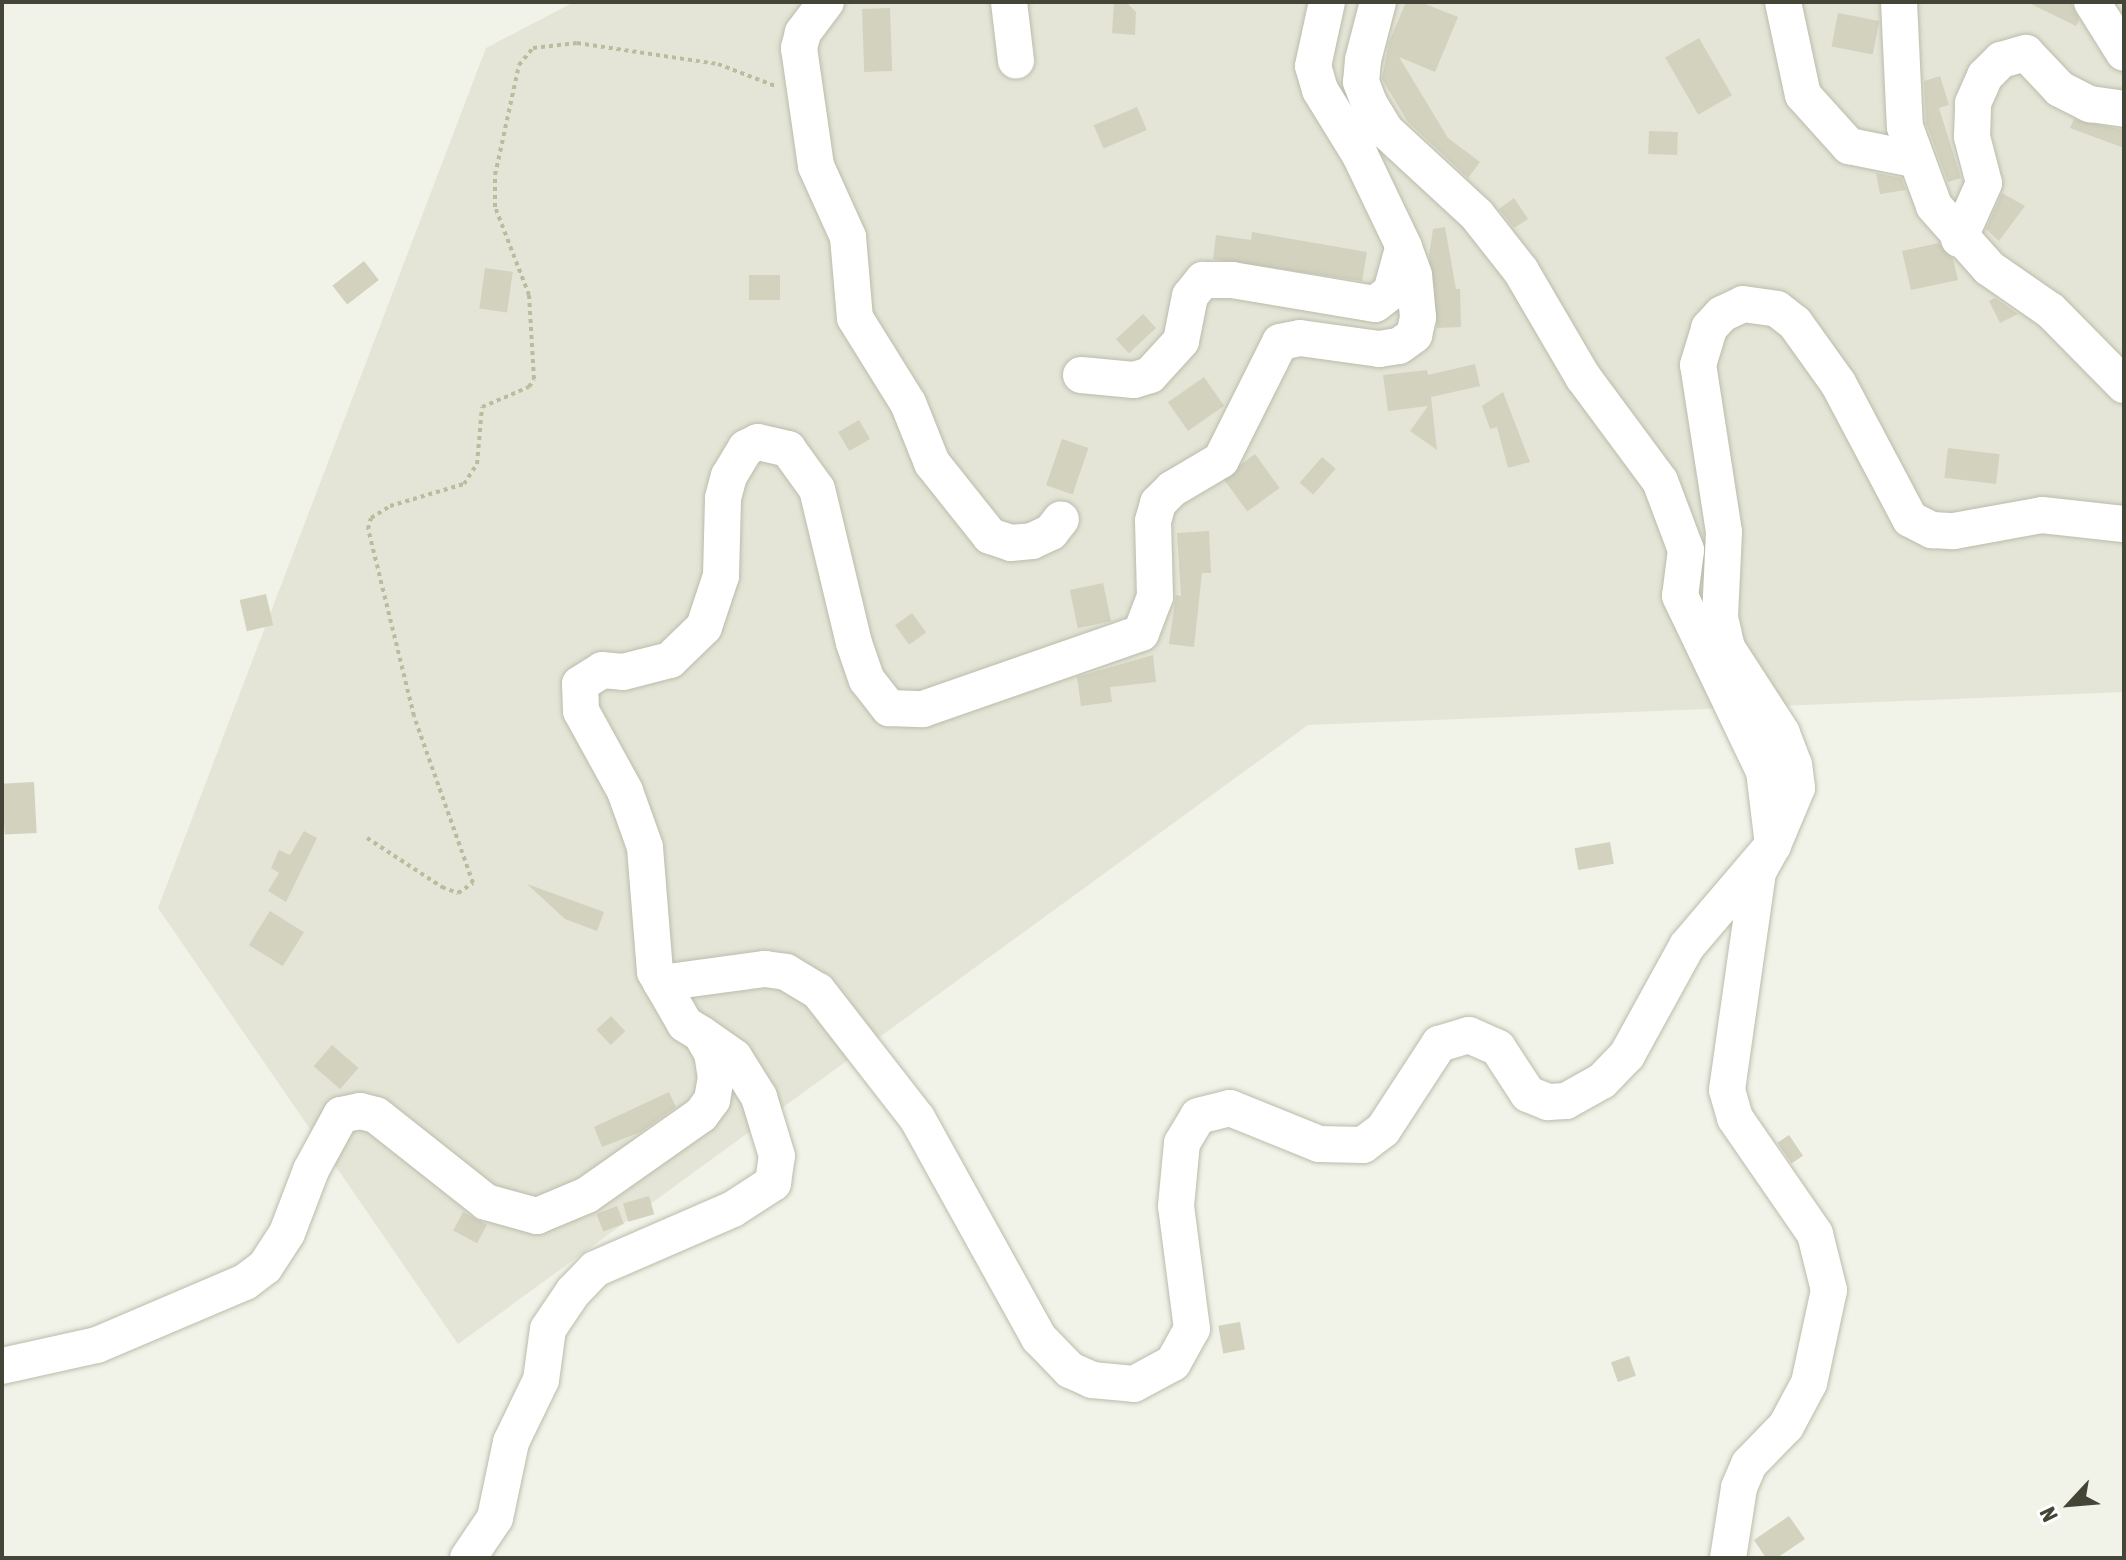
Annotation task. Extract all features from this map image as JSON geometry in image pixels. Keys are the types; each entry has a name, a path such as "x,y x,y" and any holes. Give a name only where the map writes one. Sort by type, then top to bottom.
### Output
{"street":[{"path":"826,2 803,33 799,48 816,166 848,237 855,318 908,403 932,463 990,536 1011,543 1032,541 1051,532 1061,519"},
{"path":"1009,2 1016,61"},
{"path":"468,1558 495,1518 511,1442 541,1380 548,1329 573,1292 595,1269 733,1209 773,1183 777,1156 759,1097 734,1057 685,1024 661,983 650,940 645,847 625,791 581,711 580,684 587,675 602,670 623,672 670,660 704,627 721,576 723,498 746,448 771,441 788,449 808,471 831,535 867,680 889,708 923,709 992,680 1141,633 1155,597 1153,521 1158,503 1172,489 1221,460 1235,441 1258,380 1280,342 1300,338 1379,349 1399,346 1414,335 1418,317 1414,275 1404,247 1360,155 1320,90 1313,66 1327,2"},
{"path":"661,983 765,969 786,972 818,991 917,1118 1039,1338 1070,1370 1092,1380 1134,1384 1173,1363 1192,1329 1176,1206 1182,1143 1198,1116 1230,1108 1319,1144 1363,1145 1383,1130 1439,1044 1469,1035 1498,1048 1528,1094 1548,1102 1566,1101 1602,1081 1627,1055 1687,946 1773,845 1764,771 1680,596 1686,550 1660,481 1583,377 1521,271 1477,215 1385,130 1369,103 1361,82 1363,60 1378,2"},
{"path":"1783,2 1803,95 1823,120 1849,146 1913,159"},
{"path":"1899,2 1900,93 1913,159 1934,206 1959,239 1989,268 2051,311 2124,385"},
{"path":"2092,2 2124,53"},
{"path":"1959,239 1984,183 1972,137 1973,103 1985,76 2001,60 2026,53 2060,89 2090,104 2124,109"},
{"path":"1081,375 1134,380 1150,375 1181,341 1190,296 1203,280 1232,280 1375,304 1391,292 1404,247"},
{"path":"1728,1558 1739,1488 1749,1464 1786,1426 1809,1383 1828,1309 1822,1249 1735,1118 1727,1090 1758,872 1797,788 1794,765 1782,733 1727,648 1720,617 1724,532 1698,365 1709,328 1722,314 1743,304 1777,309 1795,323 1838,383 1910,519 1932,530 1954,531 2042,515 2124,524"},
{"path":"2,1366 97,1345 245,1282 265,1267 287,1233 311,1170 341,1115 360,1111 376,1115 486,1202 537,1216 559,1210 701,1115 712,1100 716,1078 712,1053 701,1034"}],"path":[{"path":"367,838 442,887 458,893 473,883 414,716 368,529 371,518 390,506 464,484 477,464 482,407 529,387 534,379 529,295 498,221 494,188 511,117 514,77 525,54 556,43 642,49 718,64 806,101"}],"shaded area":[{"path":"574,2 2124,2 2124,692 1308,725 458,1344 158,908 486,48"}],"building":[{"path":"1114,2 1126,2 1136,12 1135,35 1112,33"},
{"path":"1406,2 1420,2 1458,17 1435,72 1399,57 1448,138 1480,162 1468,178 1408,122 1382,79 1389,42"},
{"path":"2027,2 2071,2 2079,20 2076,26"},
{"path":"890,8 892,71 864,72 862,9"},
{"path":"1838,13 1879,21 1873,54 1832,46"},
{"path":"1699,38 1732,95 1698,115 1665,58"},
{"path":"1940,76 1949,105 1939,108 1961,178 1948,182 1926,123 1924,81"},
{"path":"1137,107 1147,130 1104,148 1094,125"},
{"path":"2074,119 2124,130 2124,148 2070,128"},
{"path":"1649,131 1678,132 1677,155 1648,154"},
{"path":"1876,173 1901,178 1906,190 1880,194"},
{"path":"2002,193 2025,206 1999,241 1986,229"},
{"path":"1514,198 1528,219 1514,228 1499,209"},
{"path":"1445,227 1456,289 1460,289 1461,327 1437,328 1429,255 1433,229"},
{"path":"1252,232 1367,252 1362,281 1213,259 1216,235 1251,240"},
{"path":"1939,243 1953,259 1958,280 1911,290 1902,251"},
{"path":"364,261 379,280 347,305 332,286"},
{"path":"485,268 513,272 507,312 479,309"},
{"path":"749,275 780,275 780,300 749,300"},
{"path":"1995,298 2018,314 2000,323 1989,301"},
{"path":"1143,314 1156,328 1129,353 1116,339"},
{"path":"1475,364 1480,386 1431,397 1437,450 1410,431 1428,406 1388,411 1383,375 1427,370 1428,375"},
{"path":"1204,377 1224,406 1188,431 1168,402"},
{"path":"1503,392 1530,462 1508,468 1497,427 1490,429 1482,406"},
{"path":"859,420 870,439 849,451 838,432"},
{"path":"1062,439 1088,448 1073,494 1046,485"},
{"path":"1948,448 2000,454 1996,484 1944,478"},
{"path":"1255,454 1280,488 1247,511 1223,478"},
{"path":"1322,457 1336,469 1313,494 1300,483"},
{"path":"1209,531 1211,573 1202,573 1194,647 1169,644 1176,595 1181,596 1177,533"},
{"path":"1103,583 1111,621 1078,628 1070,590"},
{"path":"266,594 273,625 247,631 240,600"},
{"path":"912,613 926,632 909,645 895,625"},
{"path":"1153,655 1156,682 1110,687 1112,702 1081,706 1077,677"},
{"path":"34,782 37,833 5,835 2,784"},
{"path":"304,831 317,838 286,902 268,891 279,873 271,868 279,850 290,855"},
{"path":"1610,842 1614,864 1578,870 1575,848"},
{"path":"527,884 604,912 597,931 565,919"},
{"path":"270,911 304,932 283,966 249,945"},
{"path":"611,1016 625,1031 611,1045 596,1030"},
{"path":"332,1045 358,1068 340,1089 314,1066"},
{"path":"669,1092 676,1107 641,1132 602,1147 594,1127"},
{"path":"1789,1135 1803,1156 1791,1164 1777,1143"},
{"path":"649,1196 654,1214 628,1222 623,1203"},
{"path":"617,1206 624,1224 603,1232 596,1214"},
{"path":"463,1212 487,1225 477,1243 453,1231"},
{"path":"1240,1322 1245,1350 1223,1353 1218,1326"},
{"path":"1629,1356 1636,1376 1618,1382 1611,1362"},
{"path":"1789,1516 1805,1539 1777,1558 1766,1558 1754,1540"}]}
